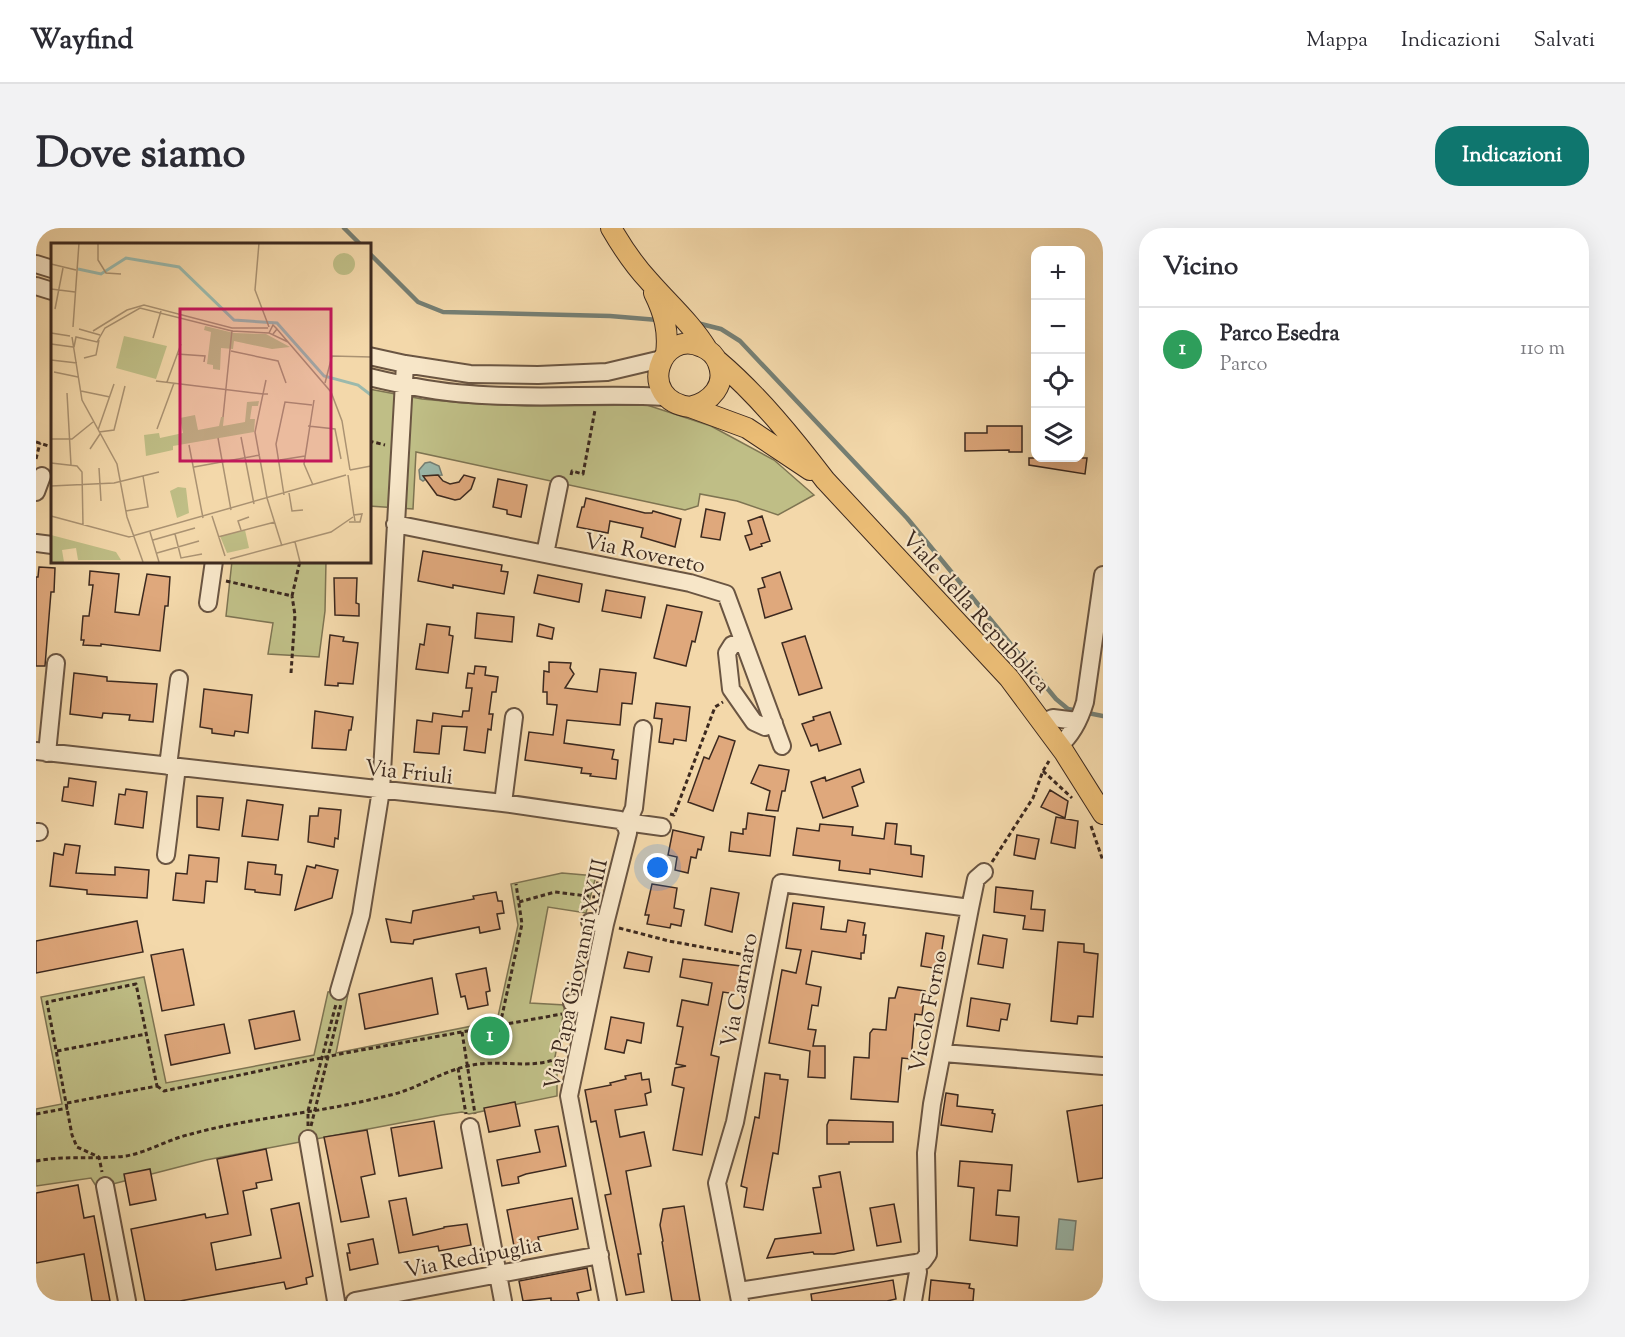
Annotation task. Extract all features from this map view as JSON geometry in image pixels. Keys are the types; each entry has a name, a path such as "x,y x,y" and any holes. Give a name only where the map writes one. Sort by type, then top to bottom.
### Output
{"main road":[{"name":"Viale della Repubblica","path":"611,228 620,245 647,280 667,313 689,324 712,355 735,375 790,435 825,480 1009,678 1061,749 1096,818"},
{"name":"Viale della Repubblica","path":"667,313 664,357 658,369 658,379 666,397 681,406 690,406 747,428 825,480"},
{"path":"664,357 673,348 690,344 712,355 721,371 717,391 710,399 701,405 690,406"}],"street":[{"path":"36,264 51,269"},
{"path":"36,286 51,291"},
{"path":"370,356 470,374 538,375 607,372 664,357"},
{"path":"339,991 361,915 381,790 402,385 405,364"},
{"name":"Viale della Repubblica","path":"370,377 402,385 469,394 612,394 666,397"},
{"path":"545,554 558,487"},
{"name":"Via Rovereto","path":"395,524 690,583 726,594 782,746"},
{"path":"36,543 51,545"},
{"path":"208,603 214,562"},
{"path":"1061,749 1081,713 1103,575"},
{"path":"743,641 732,645 727,653 731,689 754,722 765,727 774,723"},
{"name":"Via Friuli","path":"56,663 42,752 503,803 620,820 627,829 633,823 662,827"},
{"path":"166,855 179,679"},
{"path":"1042,723 1053,718 1081,713"},
{"path":"503,803 514,717"},
{"name":"Via Papa Giovanni XXIII","path":"608,1301 570,1096 576,1007 598,923 633,808 643,729"},
{"name":"Vicolo Forno","path":"913,1301 918,1272 916,1263 923,1261 928,1254 926,1153 932,1104 969,908 976,879 984,872"},
{"name":"Via Carnaro","path":"916,1263 740,1296 717,1183 735,1122 782,883 969,908"},
{"path":"943,1053 1103,1066"},
{"path":"470,1127 503,1301"},
{"path":"308,1139 336,1301"},
{"path":"105,1186 127,1301"},
{"name":"Via Redipuglia","path":"355,1301 600,1256"}],"path":[{"path":"558,487 568,490 572,471 583,474 596,405"},
{"path":"36,459 38,443"},
{"path":"291,673 295,615 291,596 300,562"},
{"path":"212,580 230,581 291,596"},
{"path":"662,827 668,814 674,815 715,707 735,695"},
{"path":"984,872 1033,798 1043,771 1061,749"},
{"path":"1043,771 1072,799"},
{"path":"1096,818 1103,861"},
{"path":"500,1025 522,924 516,884"},
{"path":"519,902 555,892 595,897"},
{"path":"598,923 669,940 767,959"},
{"path":"99,1157 77,1147 72,1135 68,1103 47,1002 136,984 157,1086 164,1091 500,1025 576,1007"},
{"path":"308,1139 342,1000 339,991"},
{"path":"308,1139 308,1111 339,991"},
{"path":"462,1031 476,1113 470,1127"},
{"path":"57,1051 146,1034"},
{"path":"36,1161 53,1158 128,1156 189,1134 233,1124 315,1111 403,1091 458,1068 484,1062 539,1064 561,1057 561,1054"},
{"path":"458,1068 470,1127"},
{"path":"68,1103 157,1086"},
{"path":"36,1114 68,1108"}],"shaded area":[{"path":"370,389 422,399 465,403 527,406 647,405 711,426 774,460 814,495 778,515 737,501 700,494 698,506 685,510 416,452 413,509 370,506"},
{"path":"430,462 439,466 442,475 425,476 426,479 423,481 420,479 419,470 425,463"},
{"path":"232,562 326,562 325,611 319,657 268,654 273,623 226,616"},
{"path":"562,873 596,876 586,913 548,907 530,1003 565,1005 554,1062 557,1072 557,1096 469,1114 462,1112 442,1115 206,1160 105,1186 96,1186 91,1178 36,1186 36,1109 62,1104 41,997 144,977 166,1083 314,1055 328,992 349,989 336,1053 497,1021 518,925 511,884"},
{"path":"1059,1219 1076,1221 1073,1250 1056,1249"}],"building":[{"path":"987,426 1022,426 1022,452 965,451 965,433 987,433"},
{"path":"1029,458 1031,462 1085,462 1087,458 1085,474 1029,465"},
{"path":"438,475 450,484 459,482 464,475 475,478 471,489 460,499 455,500 437,495 423,476"},
{"path":"498,479 527,485 521,517 507,514 507,510 493,507"},
{"path":"586,498 645,513 653,511 681,519 675,547 641,537 643,528 610,521 608,533 577,527"},
{"path":"706,509 725,513 720,540 701,537"},
{"path":"762,516 770,541 750,550 745,536 752,534 748,521"},
{"path":"423,551 502,565 501,571 508,572 504,594 418,581"},
{"path":"39,567 55,568 45,666 36,666 36,577 38,577"},
{"path":"90,571 119,574 115,612 139,615 147,574 170,577 168,606 165,606 160,651 101,644 101,646 83,645 84,640 81,640 83,616 89,616 93,585 89,585"},
{"path":"780,572 792,609 765,618 758,589 765,587 762,578"},
{"path":"538,575 582,584 579,602 534,593"},
{"path":"334,578 357,578 356,603 359,604 359,616 335,615"},
{"path":"606,590 645,597 641,618 602,611"},
{"path":"667,605 702,612 695,642 692,641 686,666 654,658"},
{"path":"477,613 514,617 512,642 475,638"},
{"path":"427,624 450,627 449,635 453,636 448,673 416,669 420,644 424,645"},
{"path":"539,624 554,628 552,639 537,636"},
{"path":"330,635 344,637 343,641 358,643 353,684 325,685"},
{"path":"805,636 822,688 799,695 782,643"},
{"path":"549,662 571,663 570,668 574,674 565,688 597,692 600,669 636,673 632,704 622,703 620,725 567,720 564,743 614,750 612,759 618,760 616,779 590,776 591,774 581,773 582,768 525,760 529,732 553,735 557,705 547,704 547,692 543,692 544,671 549,672"},
{"path":"475,666 486,667 485,675 498,677 496,692 492,692 489,714 493,714 491,730 488,729 485,753 464,750 467,727 442,726 439,754 414,752 417,720 432,722 433,713 462,717 463,711 469,711 472,688 466,688 468,673 474,674"},
{"path":"74,673 107,677 107,681 157,684 153,722 129,720 130,715 103,713 102,718 70,714"},
{"path":"204,689 252,695 248,733 235,731 234,736 212,733 212,729 200,727"},
{"path":"656,703 690,707 686,741 674,739 673,744 659,742 662,719 654,718"},
{"path":"315,711 353,717 346,750 312,748"},
{"path":"830,712 841,744 819,751 817,744 811,746 802,724 814,720 813,717"},
{"path":"719,736 735,741 713,811 688,802 704,757 709,759"},
{"path":"759,765 789,770 778,811 766,810 770,791 751,783"},
{"path":"860,769 864,782 852,787 858,806 823,818 811,782 825,777 826,781"},
{"path":"69,778 96,782 93,806 62,801 64,787 68,787"},
{"path":"126,789 147,792 143,828 115,824 119,794 125,795"},
{"path":"1050,790 1068,801 1065,818 1041,807"},
{"path":"197,796 223,798 219,830 197,827"},
{"path":"247,800 283,805 278,840 242,836"},
{"path":"319,808 341,810 338,839 335,838 334,847 308,842 310,816 318,816"},
{"path":"748,813 775,817 770,856 729,851 731,832 743,834"},
{"path":"1056,817 1078,821 1075,848 1051,843"},
{"path":"886,823 897,824 895,844 911,846 911,854 924,856 922,877 870,869 870,874 839,870 840,861 793,855 797,828 819,831 820,824 853,827 852,835 884,839"},
{"path":"673,830 704,837 701,850 698,849 696,858 691,857 688,873 675,870 677,857 668,855"},
{"path":"1017,835 1039,839 1035,859 1014,855"},
{"path":"65,844 80,846 76,873 115,875 115,867 149,870 147,898 87,894 87,890 50,886 54,853 63,855"},
{"path":"189,855 219,858 217,882 206,881 204,903 173,900 176,873 187,874"},
{"path":"248,862 276,865 275,874 282,875 280,895 245,889"},
{"path":"316,865 338,870 332,898 295,910 307,866 315,868"},
{"path":"652,884 677,888 674,908 684,910 681,926 671,924 670,928 647,924 649,915 645,915"},
{"path":"996,887 1033,891 1031,909 1045,910 1043,931 1023,929 1025,916 994,912"},
{"path":"711,888 739,893 732,932 705,925"},
{"path":"496,892 498,901 502,901 504,913 497,914 500,929 480,933 479,927 414,940 413,944 391,942 386,919 411,923 413,911 474,899 473,896"},
{"path":"793,903 824,907 821,929 846,932 848,920 865,923 864,953 861,953 861,959 812,951 806,984 821,987 818,1006 812,1005 808,1029 816,1030 813,1046 825,1046 825,1078 808,1077 810,1051 769,1043 782,970 796,973 801,950 786,948"},
{"path":"137,921 143,952 36,973 36,941"},
{"path":"926,933 944,936 939,969 921,966"},
{"path":"983,935 1007,939 1003,968 978,964"},
{"path":"1058,942 1084,944 1084,952 1098,954 1093,1017 1078,1016 1077,1024 1051,1021"},
{"path":"183,949 194,1005 162,1011 151,955"},
{"path":"628,952 652,957 649,972 624,968"},
{"path":"683,959 741,966 736,994 723,992 711,1055 719,1057 702,1155 673,1150 684,1088 672,1085 675,1068 686,1066 676,1064 683,1027 677,1026 682,1000 708,1005 712,983 680,977"},
{"path":"486,968 490,991 486,992 488,1005 468,1009 465,996 461,997 456,974"},
{"path":"432,978 438,1014 365,1029 359,994"},
{"path":"898,987 925,991 922,1015 915,1014 911,1059 902,1058 898,1102 851,1099 854,1057 869,1058 870,1033 873,1029 886,1030 889,998 895,998"},
{"path":"971,998 1010,1004 1007,1020 1001,1019 999,1031 967,1026"},
{"path":"294,1011 300,1040 255,1049 249,1020"},
{"path":"611,1017 644,1023 641,1043 627,1040 624,1053 605,1049"},
{"path":"224,1024 230,1053 171,1065 165,1035"},
{"path":"641,1073 642,1080 649,1079 651,1092 645,1094 647,1105 615,1110 620,1137 644,1132 651,1166 626,1171 641,1254 638,1254 644,1292 626,1295 605,1195 611,1194 596,1121 591,1122 585,1090 611,1085 610,1083 626,1079 625,1076"},
{"path":"765,1073 780,1075 780,1079 788,1080 778,1154 773,1153 763,1210 744,1207 747,1188 741,1186 755,1117 759,1118"},
{"path":"946,1093 958,1095 957,1106 993,1110 992,1113 995,1114 992,1132 941,1125"},
{"path":"515,1102 520,1126 489,1132 484,1108"},
{"path":"1103,1105 1103,1178 1078,1182 1067,1111"},
{"path":"829,1120 893,1122 893,1142 827,1144"},
{"path":"434,1121 442,1168 399,1176 391,1128"},
{"path":"558,1126 566,1166 526,1174 518,1177 519,1183 502,1186 497,1160 540,1152 535,1130"},
{"path":"367,1130 375,1174 361,1177 369,1217 341,1222 324,1137"},
{"path":"266,1149 272,1180 256,1183 257,1188 243,1191 251,1235 211,1243 216,1270 281,1258 271,1209 299,1203 313,1276 306,1278 307,1284 286,1289 284,1282 180,1301 145,1301 131,1229 205,1214 206,1218 228,1214 217,1159"},
{"path":"960,1161 1012,1165 1010,1191 998,1190 996,1215 1019,1217 1017,1246 970,1240 974,1188 958,1186"},
{"path":"150,1169 156,1200 130,1205 124,1174"},
{"path":"840,1172 854,1250 834,1254 814,1254 813,1252 767,1258 775,1239 821,1233 813,1188 821,1187 819,1176"},
{"path":"78,1185 84,1218 94,1216 110,1301 92,1301 84,1254 36,1263 36,1193"},
{"path":"406,1198 413,1235 467,1224 471,1245 439,1251 438,1246 399,1253 389,1201"},
{"path":"572,1198 578,1229 538,1237 539,1241 514,1246 507,1210"},
{"path":"894,1204 901,1242 877,1246 870,1208"},
{"path":"684,1206 700,1301 672,1301 662,1242 660,1225 663,1209"},
{"path":"373,1239 378,1264 350,1270 348,1244"},
{"path":"587,1268 591,1290 577,1293 579,1301 551,1301 551,1298 523,1301 519,1281"},
{"path":"893,1280 896,1299 812,1301 811,1294"},
{"path":"931,1280 970,1284 969,1288 974,1289 973,1301 929,1301"}],"waterway":[{"path":"344,228 359,243"},
{"path":"370,254 418,302 443,312 610,316 658,320"},
{"path":"697,323 721,329 740,341 907,518 1056,699 1068,709 1103,716"}],"place":[{"name":"Parco Esedra","path":"490,1036"}]}
